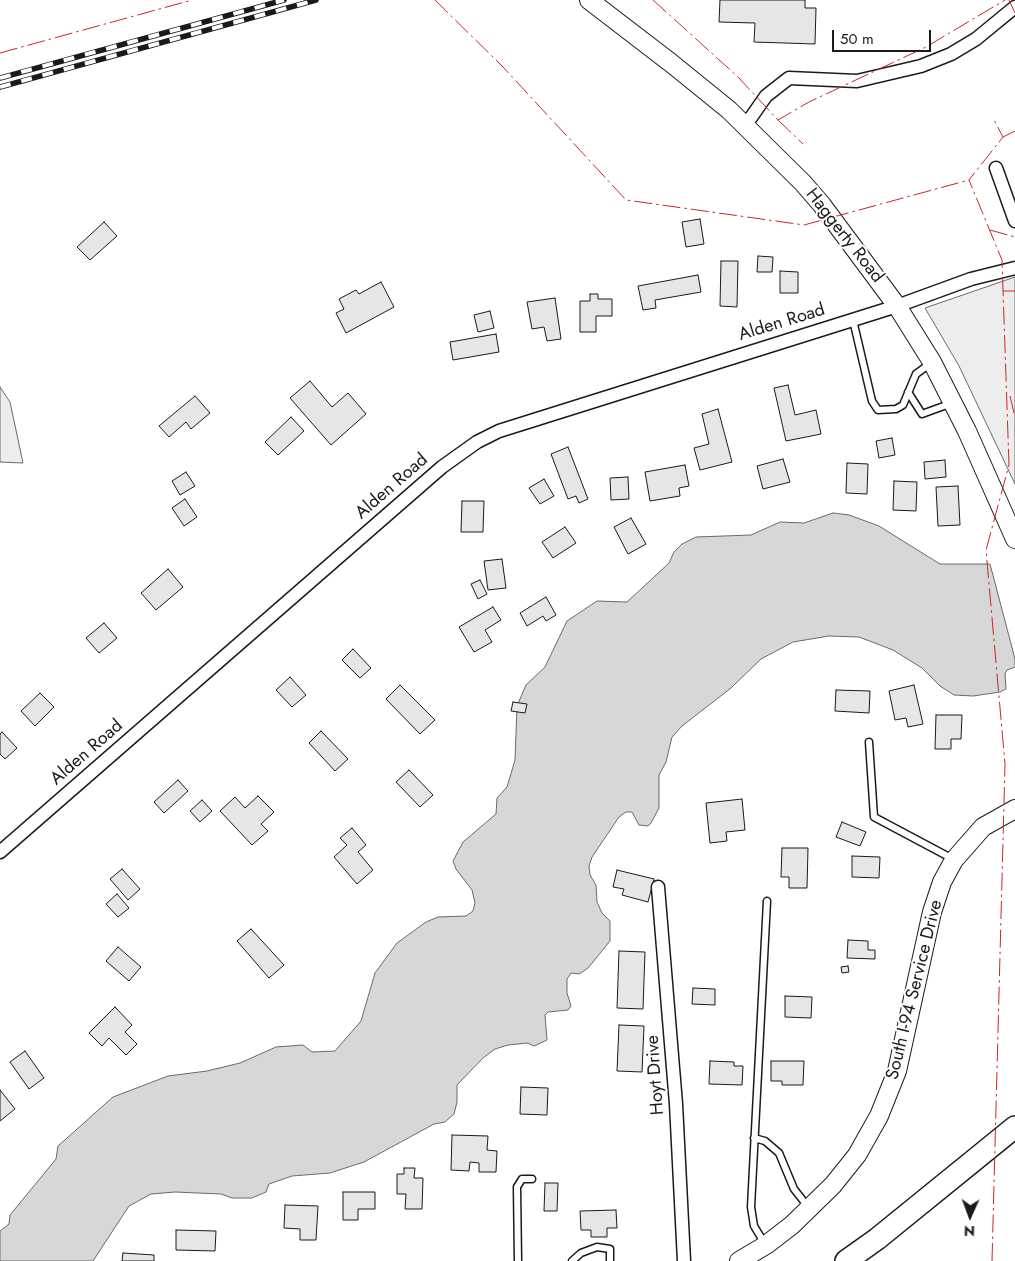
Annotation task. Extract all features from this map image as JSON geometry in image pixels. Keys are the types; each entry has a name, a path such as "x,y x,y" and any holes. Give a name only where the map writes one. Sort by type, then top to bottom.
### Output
{"highway":[{"path":"846,1261 877,1239 1015,1126"}],"main road":[{"name":"Haggerty Road","path":"589,0 671,62 745,126 822,205 898,306 932,362 954,403 1015,540"},
{"name":"South I-94 Service Drive","path":"739,1261 766,1245 810,1209 834,1185 857,1154 879,1116 897,1071 932,912 942,882 954,860 983,827 1015,810"}],"street":[{"path":"745,126 766,96 789,78 857,80 921,66 951,54 976,39 1015,7"},
{"path":"996,168 1015,221"},
{"name":"Alden Road","path":"0,852 442,466 465,449 499,431 898,306 971,279 1015,268"},
{"name":"Hoyt Drive","path":"658,887 676,1095 684,1261"}],"lane":[{"path":"853,320 872,400 878,410 896,409 903,405 916,374 932,362"},
{"path":"908,392 922,414 954,403"},
{"path":"869,742 874,817 954,860"},
{"path":"766,1245 754,1226 751,1207 767,901"},
{"path":"754,1138 765,1141 779,1153 794,1189 810,1209"},
{"path":"518,1261 517,1187 522,1179 532,1178"},
{"path":"572,1261 581,1253 597,1247 610,1250 610,1261"}],"shaded area":[{"path":"1015,277 1015,484 959,366 925,308"},
{"path":"0,387 10,402 23,463 0,462"},
{"path":"833,513 849,515 879,526 940,564 990,564 1015,659 1015,667 1007,670 1005,674 1006,689 1000,692 973,696 954,695 940,686 922,668 893,650 859,637 829,636 793,642 761,659 731,688 682,726 672,737 666,762 659,775 659,808 651,823 648,826 639,825 632,812 626,812 619,817 592,857 589,866 590,875 596,885 597,902 602,913 610,921 610,941 588,968 579,974 571,973 567,979 567,993 571,1006 568,1010 548,1012 545,1015 547,1040 534,1046 527,1043 508,1045 495,1049 483,1058 457,1085 457,1102 454,1114 445,1122 434,1124 364,1162 330,1173 292,1176 269,1184 266,1192 252,1198 232,1198 221,1194 175,1192 151,1194 129,1206 93,1261 0,1261 0,1231 9,1224 10,1215 56,1159 58,1146 113,1097 168,1076 207,1071 240,1063 276,1047 303,1045 312,1052 335,1051 361,1021 375,973 397,943 426,922 438,917 466,916 473,911 475,903 472,890 456,869 453,861 463,842 496,814 497,798 507,787 515,760 517,706 526,685 545,667 567,621 597,601 627,602 669,563 674,552 682,544 696,537 751,535 780,522 804,523"}],"building":[{"path":"720,0 805,0 805,8 816,8 815,44 754,42 755,23 719,22"},
{"path":"700,219 704,244 686,247 682,222"},
{"path":"104,222 117,236 90,260 77,247"},
{"path":"758,256 773,257 772,272 757,272"},
{"path":"721,261 738,261 737,307 720,306"},
{"path":"780,271 798,272 798,293 780,293"},
{"path":"698,275 701,292 655,300 656,308 643,310 638,286"},
{"path":"381,282 394,307 346,333 336,313 344,309 339,299 356,290 359,294"},
{"path":"590,294 598,294 598,299 612,299 612,316 596,316 596,332 580,332 580,301 590,301"},
{"path":"555,298 561,339 547,341 544,327 532,329 527,302"},
{"path":"490,311 494,328 478,332 474,315"},
{"path":"496,334 499,352 453,360 450,342"},
{"path":"310,381 332,407 348,393 366,414 331,445 290,398"},
{"path":"788,385 795,415 816,410 821,434 786,441 774,388"},
{"path":"195,396 210,413 191,429 186,422 169,437 159,426"},
{"path":"718,409 732,462 700,470 694,448 709,444 702,414"},
{"path":"291,417 304,431 278,455 265,442"},
{"path":"892,438 895,455 879,458 876,441"},
{"path":"568,447 588,499 579,503 576,496 568,499 551,454"},
{"path":"783,459 790,482 763,489 757,466"},
{"path":"945,460 946,477 925,479 924,462"},
{"path":"847,463 868,464 867,494 846,493"},
{"path":"685,465 689,486 679,488 680,496 650,501 645,472"},
{"path":"186,472 195,486 180,495 172,481"},
{"path":"628,477 629,499 611,500 610,478"},
{"path":"544,479 554,496 540,504 529,488"},
{"path":"894,481 917,482 916,511 893,510"},
{"path":"958,486 960,525 938,526 936,487"},
{"path":"185,499 197,517 184,526 172,508"},
{"path":"462,501 484,501 483,532 461,532"},
{"path":"631,518 646,544 628,554 614,527"},
{"path":"565,527 576,543 553,558 542,542"},
{"path":"502,559 506,588 488,590 484,561"},
{"path":"168,569 183,587 156,610 141,593"},
{"path":"480,580 487,594 478,599 471,584"},
{"path":"546,597 556,615 546,621 543,616 527,626 520,613"},
{"path":"493,607 501,620 485,630 492,642 474,652 459,627"},
{"path":"104,623 117,638 99,653 86,638"},
{"path":"353,649 371,668 360,678 342,660"},
{"path":"290,677 306,695 292,707 276,690"},
{"path":"400,685 435,720 420,734 386,699"},
{"path":"914,685 923,724 908,727 906,718 895,720 889,691"},
{"path":"836,690 870,691 869,713 835,711"},
{"path":"40,693 54,707 35,726 21,711"},
{"path":"513,702 527,704 525,713 511,711"},
{"path":"936,715 962,715 961,739 951,739 951,749 935,749"},
{"path":"321,731 348,759 335,771 309,743"},
{"path":"2,732 17,748 5,759 0,754 0,734"},
{"path":"409,770 433,795 420,807 396,782"},
{"path":"178,780 188,791 164,813 154,802"},
{"path":"258,796 274,812 261,824 268,831 252,845 220,811 235,797 245,808"},
{"path":"742,799 745,830 726,832 727,841 710,843 706,803"},
{"path":"202,800 212,811 200,822 190,811"},
{"path":"842,822 866,832 860,846 836,837"},
{"path":"352,828 366,845 358,852 373,870 357,884 334,857 347,845 340,838"},
{"path":"782,848 808,848 807,888 789,888 789,877 781,877"},
{"path":"852,856 880,857 879,878 852,877"},
{"path":"122,869 140,889 128,900 110,879"},
{"path":"617,870 654,879 648,902 622,895 624,889 613,887"},
{"path":"117,894 129,908 118,917 106,904"},
{"path":"251,929 284,965 269,978 237,941"},
{"path":"848,940 868,941 868,950 875,950 875,959 847,958"},
{"path":"118,947 141,967 129,981 106,961"},
{"path":"619,951 645,952 643,1009 617,1008"},
{"path":"848,966 849,972 842,973 841,967"},
{"path":"693,988 715,989 715,1005 692,1004"},
{"path":"785,996 812,997 811,1018 785,1017"},
{"path":"115,1007 132,1025 125,1032 137,1044 126,1055 109,1038 102,1046 89,1033"},
{"path":"619,1025 644,1026 642,1072 617,1071"},
{"path":"25,1051 44,1078 29,1089 10,1062"},
{"path":"710,1061 734,1062 734,1066 743,1066 742,1085 709,1084"},
{"path":"771,1061 804,1061 803,1085 782,1085 782,1081 771,1081"},
{"path":"521,1087 548,1088 547,1115 520,1114"},
{"path":"0,1090 15,1109 0,1121"},
{"path":"452,1135 488,1136 487,1150 497,1151 496,1172 479,1172 479,1163 470,1162 469,1171 451,1170"},
{"path":"404,1168 415,1168 414,1178 423,1178 422,1209 405,1209 406,1194 397,1194 397,1174 404,1174"},
{"path":"545,1183 558,1183 557,1211 544,1211"},
{"path":"343,1192 375,1192 375,1209 358,1209 358,1220 343,1220"},
{"path":"285,1205 318,1206 316,1240 300,1240 300,1229 284,1228"},
{"path":"616,1210 617,1228 607,1228 607,1237 591,1237 591,1230 581,1230 580,1211"},
{"path":"176,1230 216,1231 215,1251 176,1250"},
{"path":"123,1253 154,1255 154,1261 122,1261"}],"railway":[{"path":"0,78 284,0"},
{"path":"0,87 316,0"}],"power":[{"path":"0,53 192,0"},
{"path":"435,0 503,67 626,200 804,225 969,180"},
{"path":"653,0 738,77 778,120 809,102 926,47 1005,0"},
{"path":"1009,0 1015,13"},
{"path":"778,120 803,144"},
{"path":"992,1261 1005,764 986,550 1009,465 1002,260 969,180 1003,137 994,120"},
{"path":"1003,137 1015,131"},
{"path":"990,230 1015,237"},
{"path":"1003,291 1015,291"},
{"path":"1010,396 1015,417"}]}
